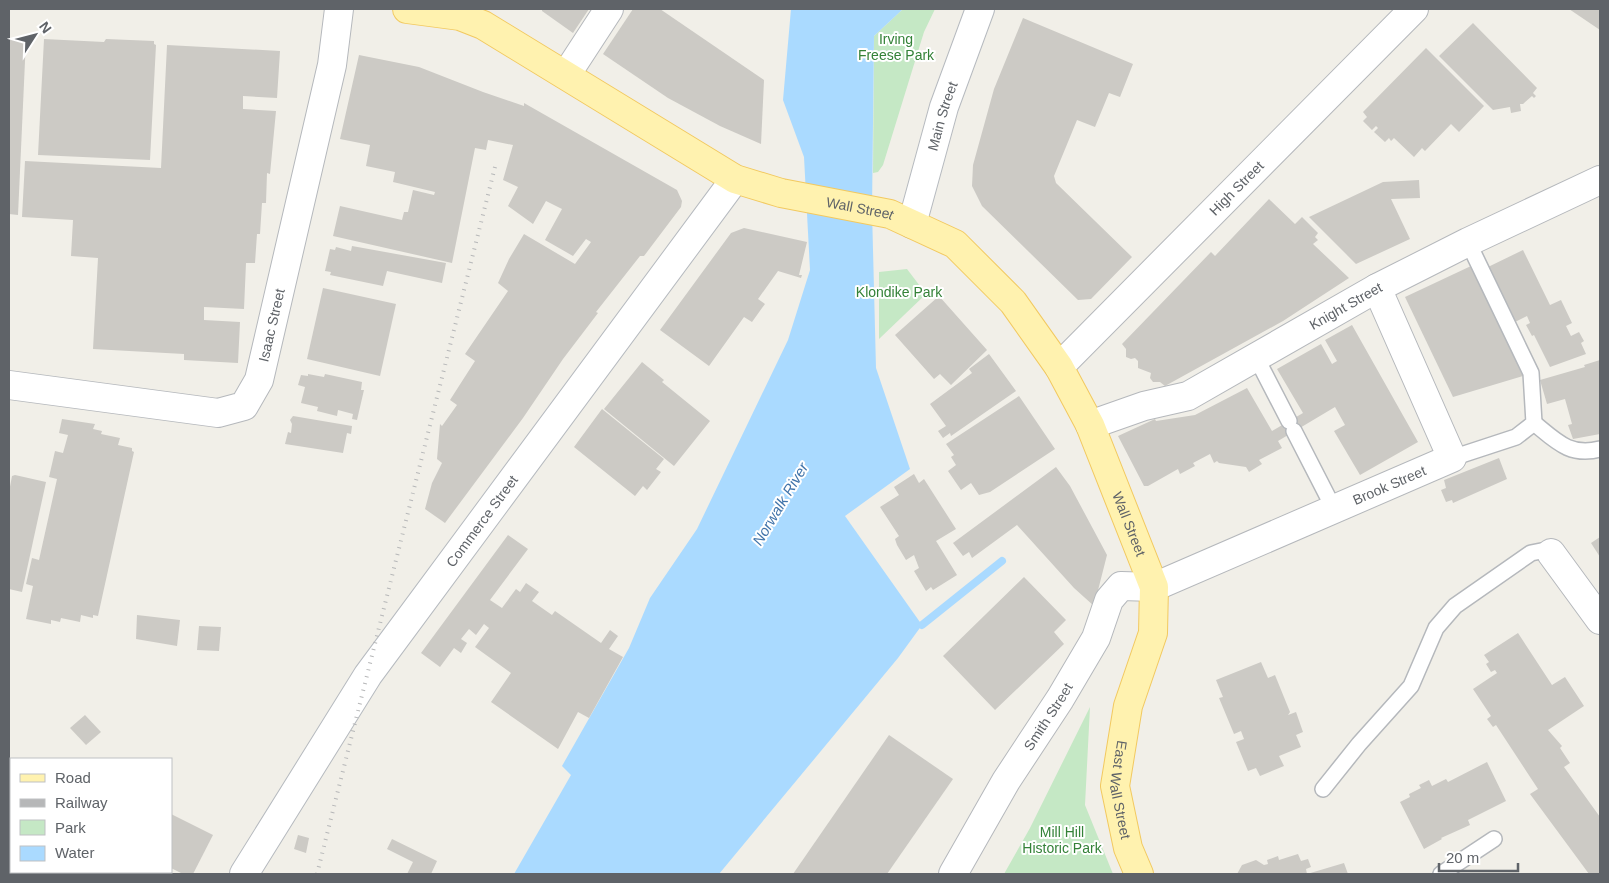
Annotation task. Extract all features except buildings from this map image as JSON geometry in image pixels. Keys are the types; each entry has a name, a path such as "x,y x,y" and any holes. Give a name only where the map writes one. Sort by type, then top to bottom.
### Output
{"main road":[{"name":"Wall Street","path":"407,9 461,13 566,74 735,179 781,193 901,219 955,244 1013,302 1059,367 1090,425 1154,587"},
{"name":"East Wall Street","path":"1139,874 1128,848 1116,786 1128,706 1153,633 1154,587"}],"street":[{"name":"Isaac Street","path":"9,385 218,413 244,406 259,380 332,65 339,9"},
{"path":"566,74 610,9"},
{"name":"Main Street","path":"901,219 980,9"},
{"name":"High Street","path":"1059,367 1414,9"},
{"name":"Commerce Street","path":"244,874 368,675 735,179"},
{"name":"Knight Street","path":"1090,425 1144,406 1188,396 1376,288 1600,180"},
{"path":"1376,288 1452,458"},
{"name":"Brook Street","path":"1154,587 1452,458"},
{"path":"1551,553 1600,620"},
{"name":"Smith Street","path":"953,874 1006,781 1060,699 1096,638 1109,600 1121,586 1154,587"}],"lane":[{"path":"1468,242 1530,373 1534,423 1563,446 1586,453 1600,449"},
{"path":"1256,357 1334,509"},
{"path":"1452,458 1516,437 1534,423"},
{"path":"1324,789 1360,744 1411,686 1436,628 1455,606 1531,552 1551,553"},
{"path":"1441,874 1494,839"}],"green space":[{"name":"Irving Freese Park","path":"903,9 935,9 924,32 883,165 878,172 873,173 874,36"},
{"name":"Klondike Park","path":"907,269 926,294 879,339 879,272"},
{"name":"Mill Hill Historic Park","path":"1090,707 1085,805 1113,874 1004,874 1030,828"}],"water":[{"name":"Norwalk River","path":"791,9 903,9 874,36 872,210 876,368 910,469 845,516 922,625 898,658 719,874 514,874 571,775 562,766 629,648 650,598 697,529 788,340 810,270 804,157 783,100"}],"waterway":[{"path":"922,625 1002,561"}],"railway":[{"path":"317,874 496,163"}]}
